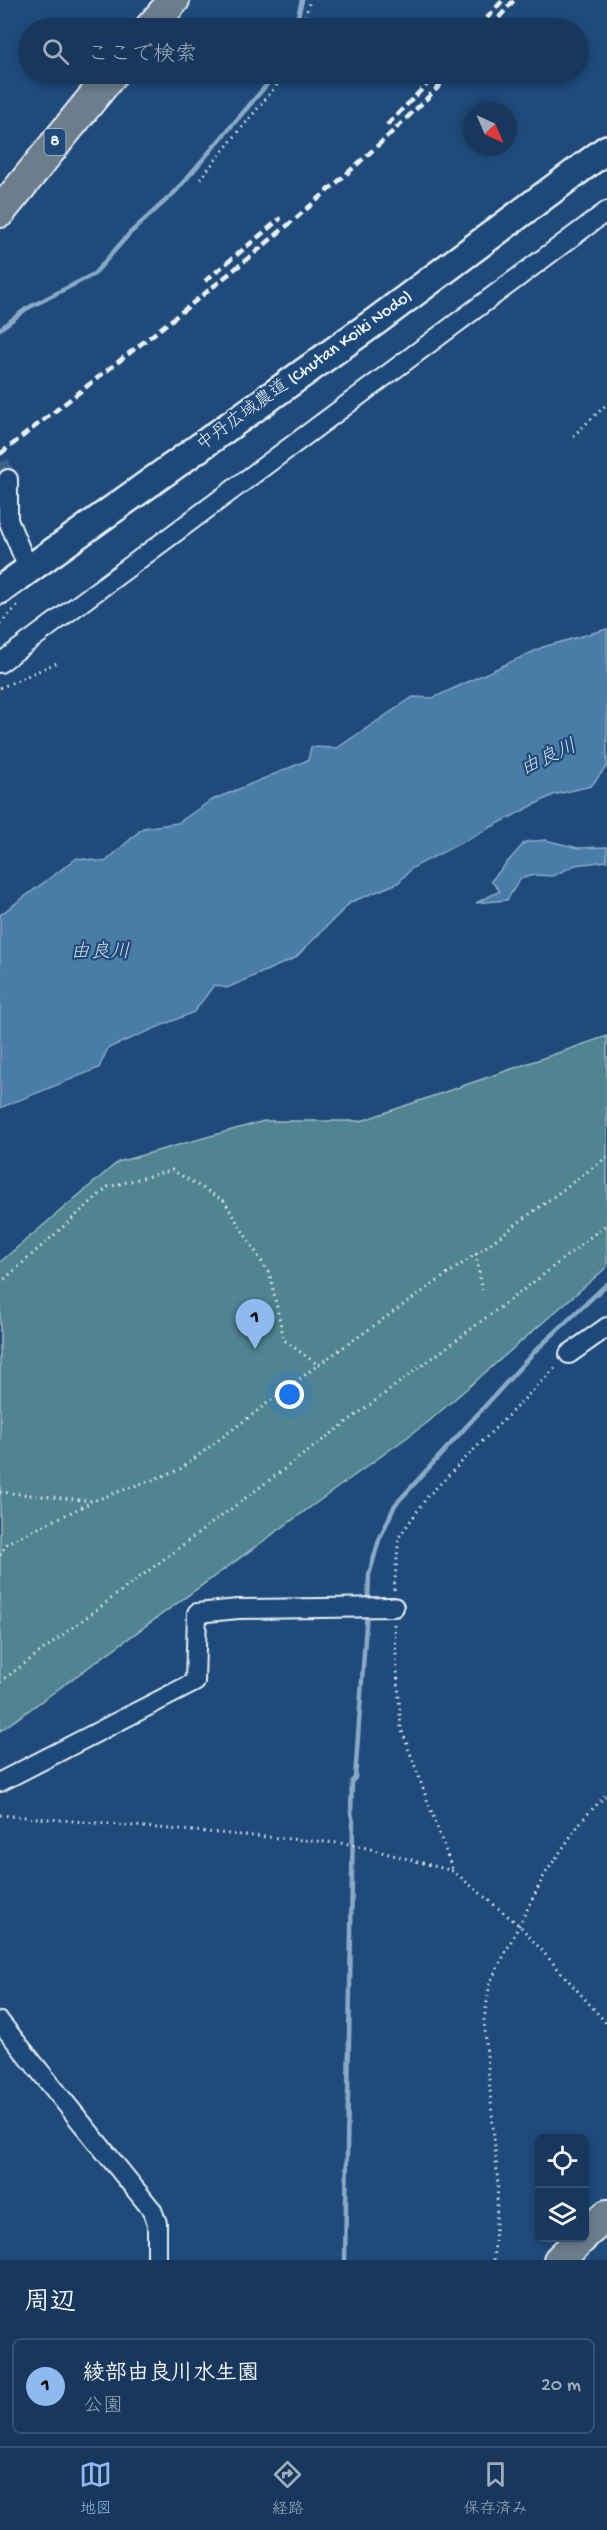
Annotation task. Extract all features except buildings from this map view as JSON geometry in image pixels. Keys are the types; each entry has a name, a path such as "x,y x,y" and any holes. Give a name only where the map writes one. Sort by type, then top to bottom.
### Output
{"main road":[{"path":"159,18 174,0"},
{"name":"8","path":"0,212 104,84"},
{"path":"589,2231 607,2215"},
{"path":"559,2260 577,2242"}],"street":[{"name":"中丹広域農道 (Chutan Koiki Nodo)","path":"0,590 376,321 607,149"},
{"path":"0,663 607,212"},
{"path":"8,478 8,520 28,568"},
{"path":"569,1354 607,1327"},
{"path":"0,1782 195,1682 197,1613 238,1609 394,1608"},
{"path":"0,2022 152,2210 157,2223 157,2260"}],"path":[{"path":"305,18 310,0"},
{"path":"200,179 277,84"},
{"path":"573,436 607,404"},
{"path":"0,688 56,663"},
{"path":"0,1555 7,1543 93,1501 179,1470 318,1365 476,1254 607,1157"},
{"path":"0,1283 108,1188 172,1170 224,1201 270,1275 284,1340 318,1365"},
{"path":"0,1682 607,1224"},
{"path":"476,1254 482,1290"},
{"path":"453,1871 401,1728 394,1645 394,1577 399,1537 428,1496 569,1354"},
{"path":"0,1492 93,1501"},
{"path":"494,2260 498,2184 484,2020 490,1983 545,1874 582,1820 607,1794"},
{"path":"0,1815 351,1844 453,1871 520,1926 607,2024"}],"green space":[{"path":"607,1036 607,1267 427,1423 0,1731 0,1262 118,1162 264,1121 361,1121"}],"water":[{"name":"由良川","path":"607,629 607,766 591,786 553,795 412,868 398,883 351,902 295,958 227,988 214,985 194,1012 108,1048 99,1068 0,1108 0,915 77,858 105,862 143,828 178,823 210,801 308,760 311,747 337,748 413,697 433,698 543,647"},
{"path":"545,840 578,848 607,847 607,861 575,865 553,876 534,875 520,879 507,900 476,903 500,891 491,881 525,842"}],"waterway":[{"path":"298,18 302,0"},
{"path":"0,329 26,309 94,274 130,233 175,192 267,84"},
{"path":"368,1603 369,1575 379,1540 395,1505 535,1351 607,1284"},
{"path":"345,2260 352,1781 355,1778 367,1611"}],"tunnel":[{"path":"0,463 8,479"}],"railway":[{"path":"487,18 503,0"},
{"path":"499,18 514,0"},
{"path":"387,125 427,84"},
{"path":"0,454 232,272 344,176 441,84"},
{"path":"205,281 281,218"}],"place":[{"name":"綾部由良川水生園","path":"255,1349"}]}
